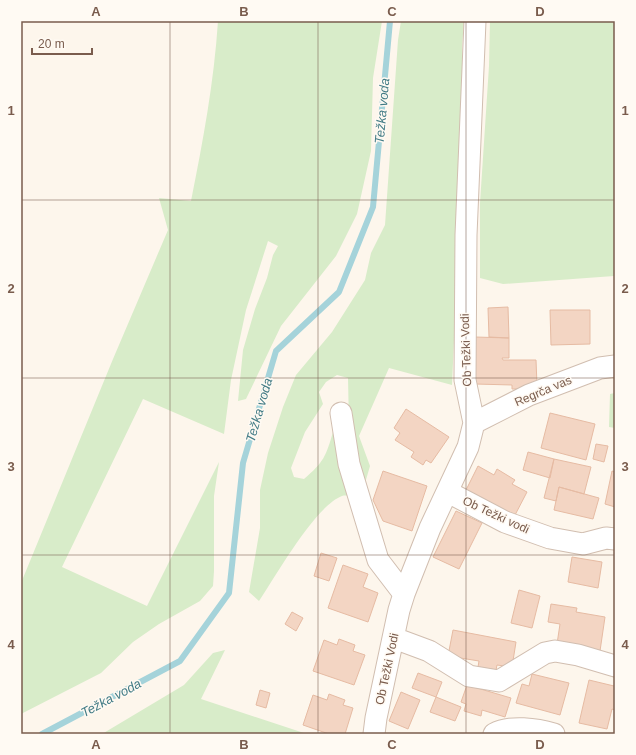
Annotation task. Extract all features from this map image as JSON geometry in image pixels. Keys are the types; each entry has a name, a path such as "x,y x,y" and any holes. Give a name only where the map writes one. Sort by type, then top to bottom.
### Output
{"street":[{"name":"Ob Težki Vodi","path":"374,734 376,718 399,610 404,594 430,528 468,448 474,423 465,380 465,372 466,235 475,21"},
{"name":"Regrča vas","path":"474,423 529,396 600,368 615,366"},
{"path":"341,413 349,464 378,560 404,594"},
{"name":"Ob Težki vodi","path":"448,492 505,522 550,538 583,544 606,538 615,539"},
{"name":"Ob Težki vodi","path":"394,638 429,651 469,676 499,681 545,653 555,651 578,655 615,666"},
{"path":"494,734 501,730 520,729 554,734"}],"green space":[{"path":"218,21 382,21 373,78 371,151 357,214 336,256 281,326 246,399 238,401 243,350 255,309 267,278 273,255 278,246 268,241 246,310 231,380 224,434 143,399 62,567 147,606 219,462 214,496 213,586 200,601 159,624 133,642 101,673 21,714 21,583 168,230 159,198 191,201 208,111"},
{"path":"401,21 464,21 462,47 463,140 452,385 389,368 359,436 370,466 361,497 349,426 348,378 337,375 326,382 319,392 323,404 305,432 291,468 294,477 304,479 320,463 333,432 340,433 354,496 342,496 331,502 320,513 308,527 259,601 249,592 260,528 260,490 268,453 283,407 296,375 332,332 365,280 371,253 385,225 398,40"},
{"path":"490,21 615,21 615,356 613,356 614,276 503,284 480,278 480,203 489,66"},
{"path":"615,393 615,428 609,427 610,394"},
{"path":"225,650 201,699 304,733 303,734 102,734 184,685 213,653"}],"building":[{"path":"508,307 509,338 489,337 488,308"},
{"path":"550,310 590,310 590,344 551,345"},
{"path":"475,337 509,338 509,358 502,358 503,360 536,360 537,385 523,389 512,389 512,385 475,384"},
{"path":"406,409 449,437 431,463 426,460 423,465 411,457 414,452 395,440 400,433 394,428"},
{"path":"550,413 595,424 586,460 541,448"},
{"path":"596,444 608,446 604,462 593,459"},
{"path":"528,452 554,459 550,478 523,470"},
{"path":"554,459 591,467 584,494 559,487 556,501 544,498"},
{"path":"478,466 494,475 497,469 515,480 512,484 527,492 514,517 465,492"},
{"path":"383,471 427,486 412,531 383,521 373,500"},
{"path":"612,471 615,472 615,507 605,504"},
{"path":"559,487 599,498 593,519 554,510"},
{"path":"456,511 482,523 459,569 433,557"},
{"path":"321,553 337,558 329,581 314,576"},
{"path":"572,557 602,562 598,588 568,582"},
{"path":"343,565 368,574 363,587 378,593 368,622 328,608"},
{"path":"519,590 540,596 532,628 511,623"},
{"path":"551,604 577,608 576,612 605,617 600,651 557,644 560,624 548,622"},
{"path":"292,612 303,618 296,631 285,624"},
{"path":"453,630 516,642 512,667 497,665 496,670 478,667 479,661 448,656"},
{"path":"339,639 355,645 353,651 365,655 354,685 313,671 324,640 337,645"},
{"path":"418,673 442,682 436,697 412,688"},
{"path":"532,674 569,683 560,715 516,703 522,684 529,686"},
{"path":"589,680 615,687 615,710 612,709 607,729 579,723"},
{"path":"467,685 511,698 505,717 482,710 481,716 464,711 466,704 461,702"},
{"path":"260,690 270,693 266,708 256,705"},
{"path":"401,692 420,700 408,729 389,721"},
{"path":"329,694 345,700 343,705 353,708 345,734 329,734 303,725 313,695 327,700"},
{"path":"436,697 461,707 455,721 430,712"}],"waterway":[{"name":"Težka voda","path":"42,734 180,661 229,593 243,463 276,351 339,292 373,207 390,21"}]}
